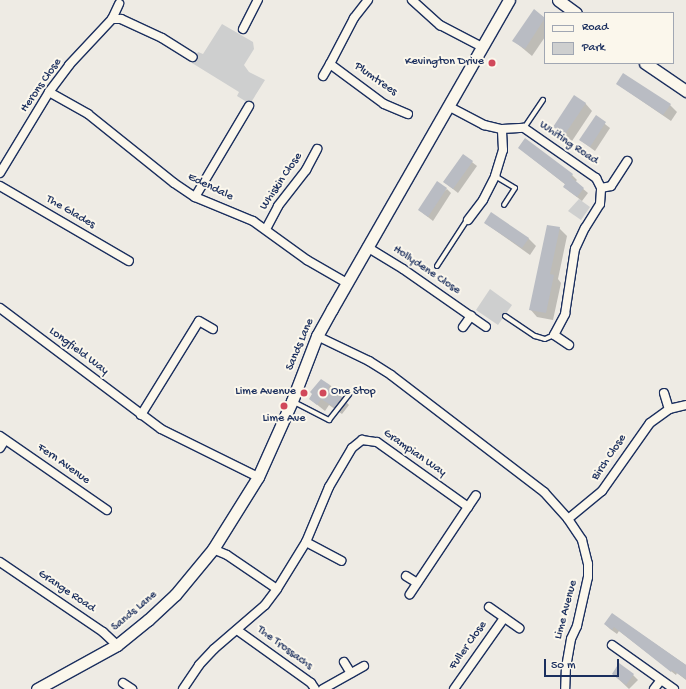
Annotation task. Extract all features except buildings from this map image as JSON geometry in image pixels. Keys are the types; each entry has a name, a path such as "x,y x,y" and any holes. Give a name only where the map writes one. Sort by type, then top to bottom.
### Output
{"street":[{"path":"243,29 258,0"},
{"path":"323,76 354,18 368,0"},
{"path":"412,0 440,25 482,47"},
{"name":"Sands Lane","path":"37,689 117,645 175,595 213,549 258,476 292,401 317,336 509,0"},
{"path":"558,0 575,12"},
{"name":"Herons Close","path":"0,173 49,92 69,65 112,19 119,4"},
{"path":"112,19 120,19 162,38 192,57"},
{"name":"Plumtrees","path":"330,64 384,104 408,114"},
{"path":"646,64 686,91"},
{"name":"Edendale","path":"49,92 88,114 174,183 195,197 266,229 307,260 347,283"},
{"path":"195,197 249,106"},
{"name":"Whiting Road","path":"448,106 467,118 502,129 524,128 596,178 601,188"},
{"path":"468,220 483,200 495,176 503,150 502,129"},
{"name":"Whiskin Close","path":"266,229 278,206 306,170 317,149"},
{"path":"569,346 554,335 565,314 575,249 584,228 600,204 601,188 611,186 627,161"},
{"name":"The Glades","path":"0,186 129,261"},
{"name":"Hollydene Close","path":"367,247 403,268 486,327"},
{"name":"Longfield Way","path":"0,308 141,415 183,441 258,476"},
{"path":"463,327 471,316"},
{"path":"141,415 199,321 213,329"},
{"name":"Lime Avenue","path":"317,336 369,361 391,375 544,492 568,519 582,540 588,577 566,666 565,689"},
{"path":"664,393 669,409"},
{"name":"Birch Close","path":"568,519 602,491 650,423 669,409 686,405"},
{"name":"Fern Avenue","path":"0,448 3,438 107,510"},
{"name":"Grampian Way","path":"184,689 198,665 265,605 306,542 329,487 352,448 362,440 377,442 468,507"},
{"path":"410,594 476,495"},
{"path":"306,542 341,561"},
{"path":"213,549 227,555 276,589"},
{"name":"Grange Road","path":"0,562 103,632 117,645"},
{"path":"406,576 417,583"},
{"name":"Fuller Close","path":"489,607 519,628"},
{"name":"Fuller Close","path":"454,689 504,618"},
{"name":"The Trossachs","path":"237,630 311,683 315,689"},
{"path":"612,645 674,689"},
{"path":"344,662 351,674"},
{"path":"323,689 364,666"},
{"path":"654,689 661,680"},
{"path":"123,683 132,689"}],"lane":[{"path":"524,128 543,100"},
{"path":"495,176 515,188 504,205"},
{"path":"437,266 468,220"},
{"path":"506,316 535,336 545,339 554,335"},
{"path":"292,401 329,420 349,394"}],"green space":[{"path":"222,24 253,42 254,49 244,65 249,72 265,80 250,104 237,96 239,92 192,63 198,52 203,54"},
{"path":"579,199 590,207 581,220 568,211"},
{"path":"490,289 512,305 498,325 476,310"}],"place":[{"name":"Kevington Drive","path":"492,63"},
{"name":"Lime Avenue","path":"304,393"},
{"name":"One Stop","path":"323,393"},
{"name":"Lime Ave","path":"284,406"}]}
